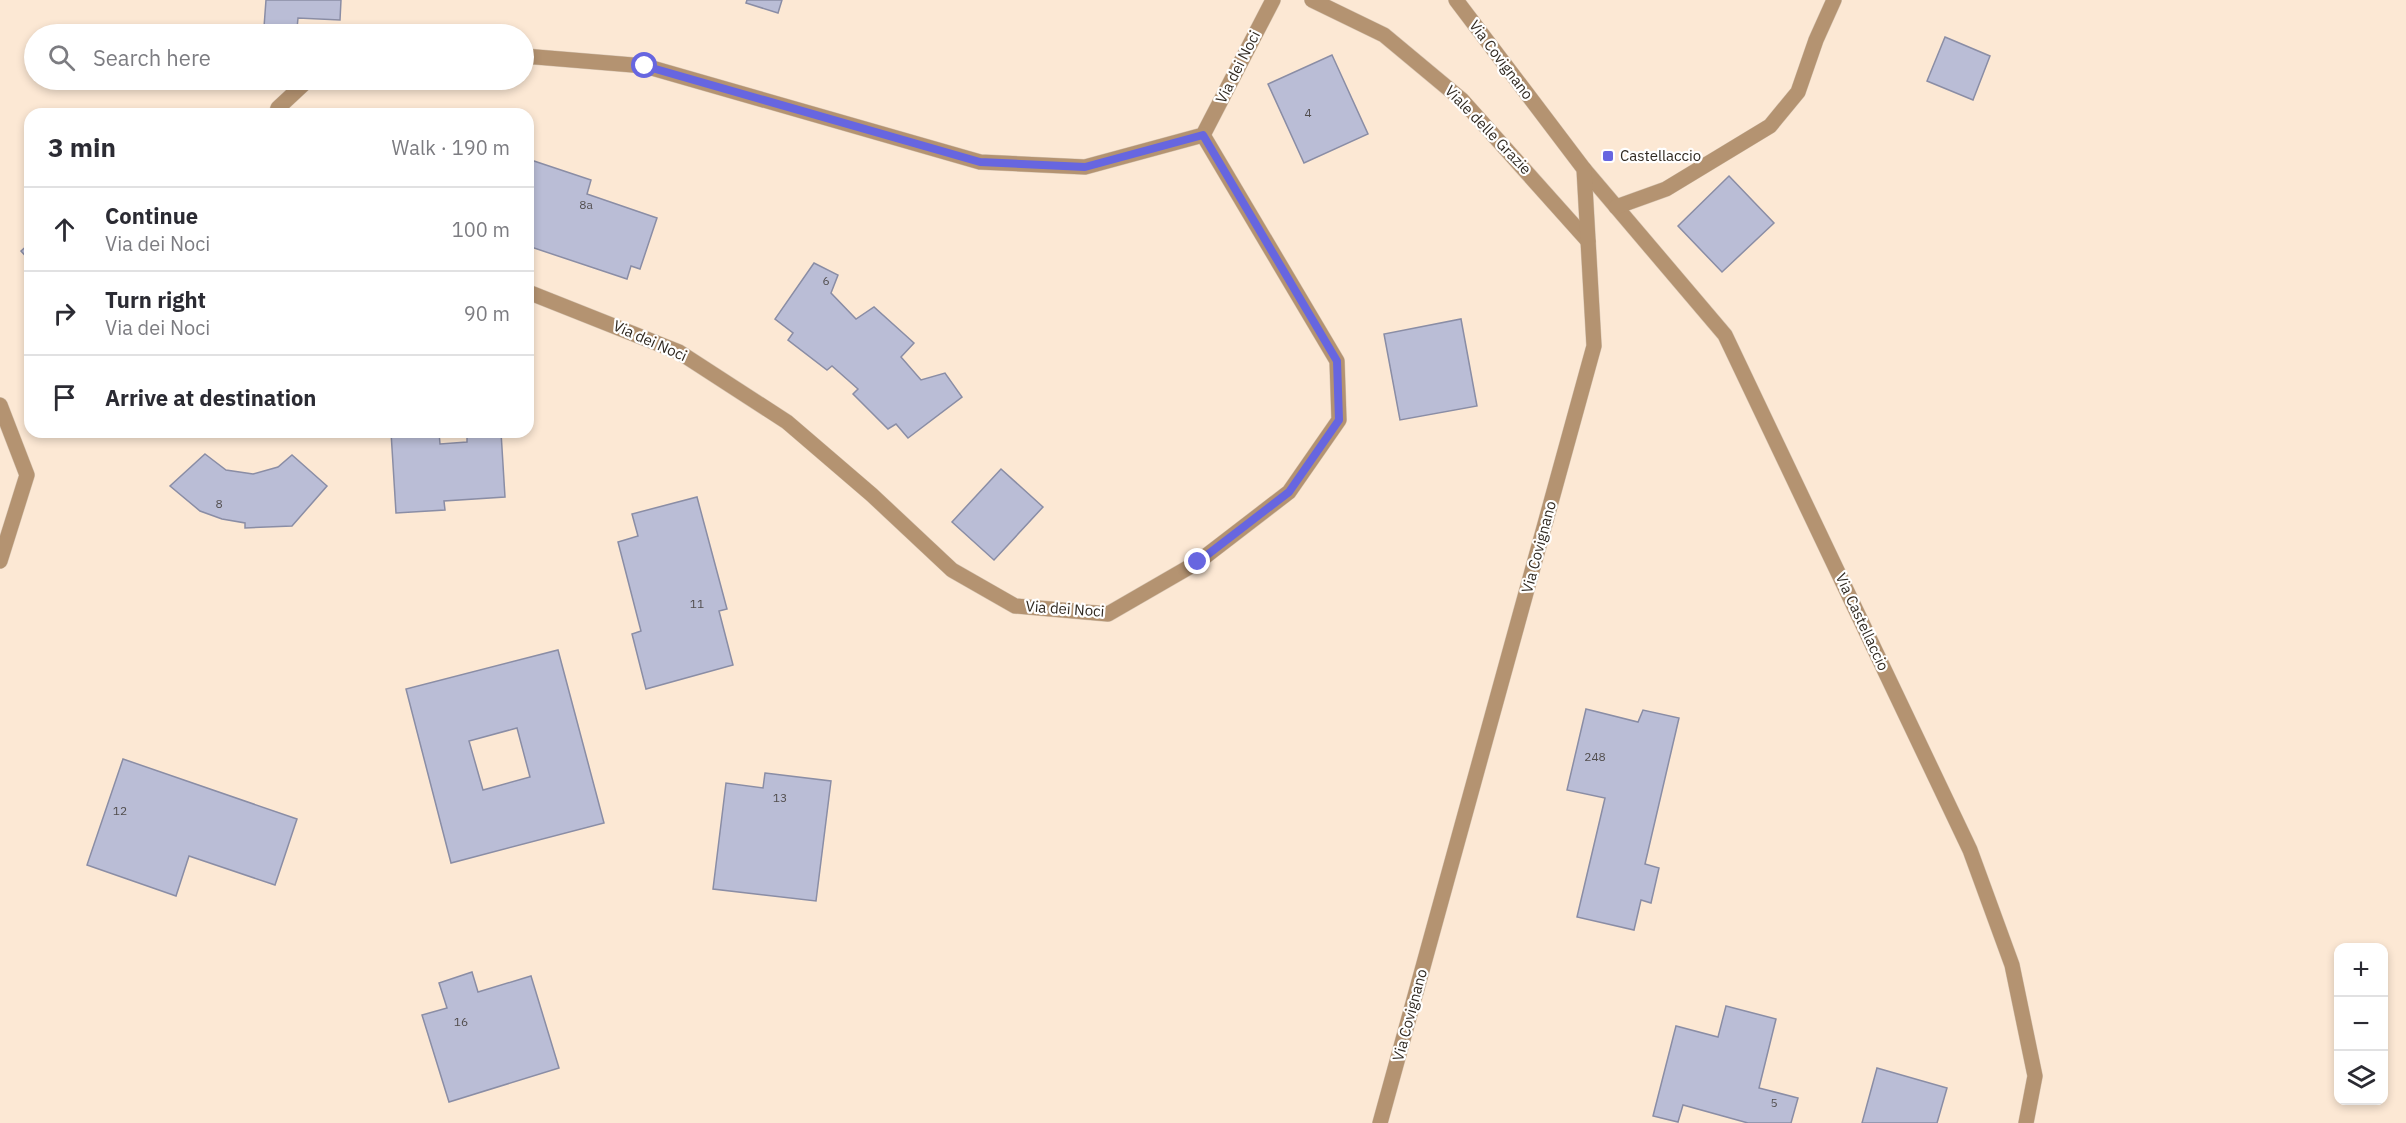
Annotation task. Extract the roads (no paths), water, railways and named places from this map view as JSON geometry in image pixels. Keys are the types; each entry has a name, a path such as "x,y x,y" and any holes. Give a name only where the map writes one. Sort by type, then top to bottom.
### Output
{"street":[{"name":"Via dei Noci","path":"534,294 680,352 787,422 872,495 952,570 1015,606 1107,614 1198,562 1289,492 1339,420 1337,361 1203,135 1273,0"},
{"name":"Viale delle Grazie","path":"1312,0 1384,35 1462,100 1588,241"},
{"name":"Via Covignano","path":"1380,1123 1594,346 1584,169 1456,0"},
{"path":"1616,207 1666,189 1770,126 1798,92 1816,40 1834,0"},
{"path":"534,57 645,66 980,162 1085,167 1203,135"},
{"path":"278,108 297,90"},
{"name":"Via Castellaccio","path":"1584,169 1725,335 1970,850 2012,965 2033,1065 2035,1076 2026,1123"},
{"path":"0,405 27,475 0,561"}],"place":[{"name":"Castellaccio","path":"1608,156"}]}
